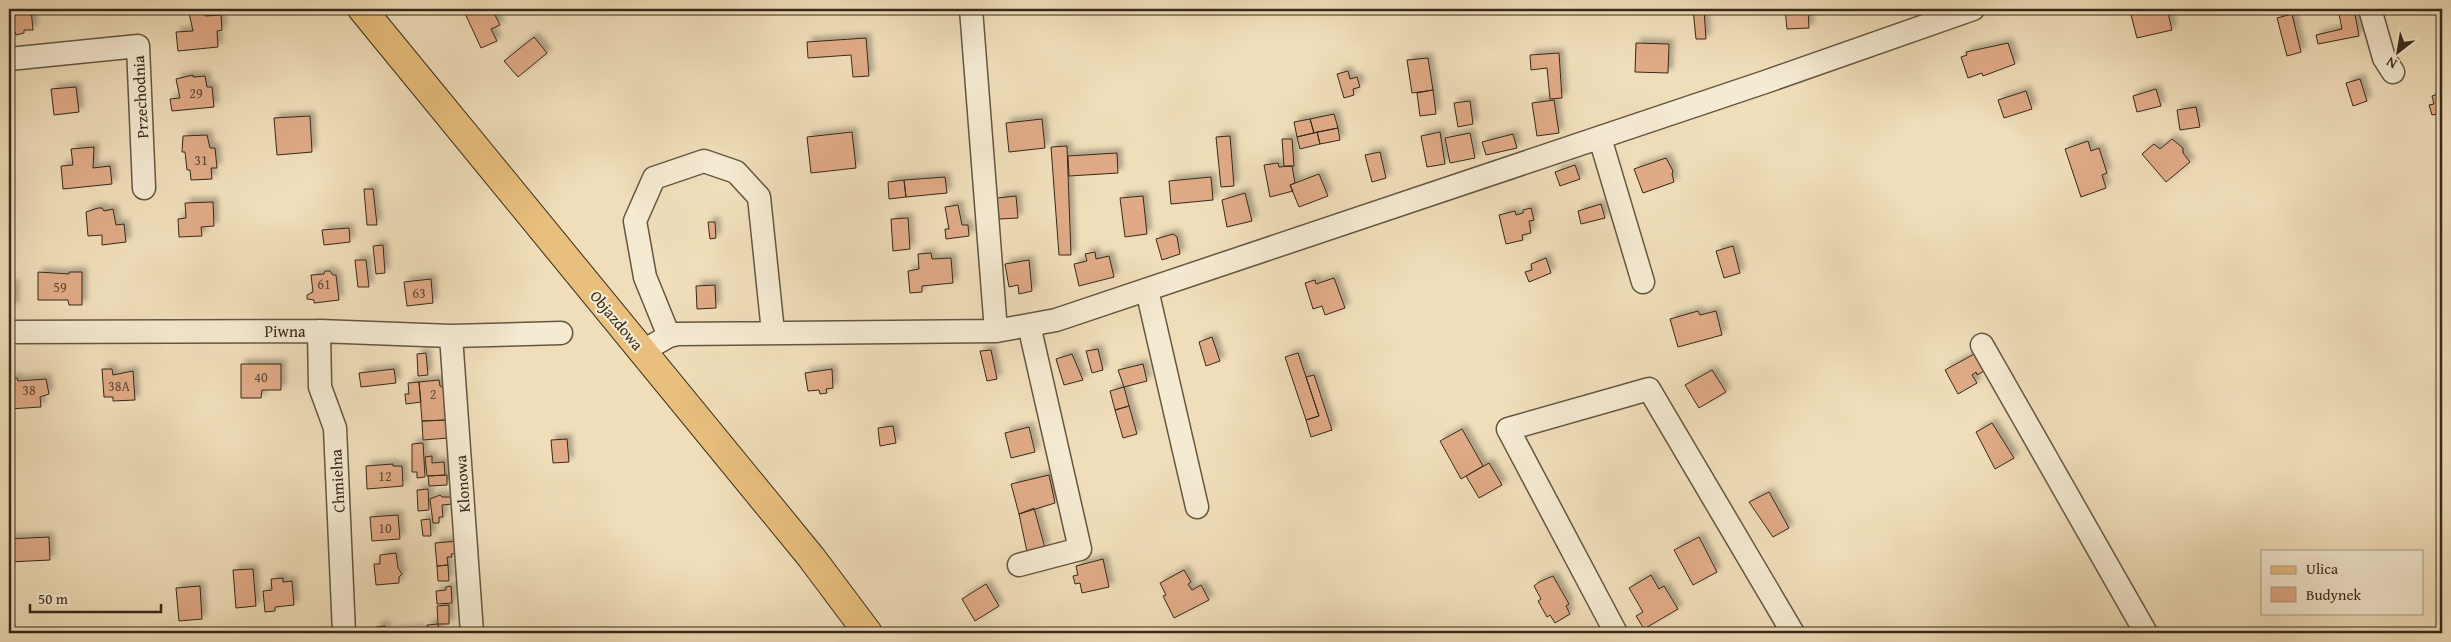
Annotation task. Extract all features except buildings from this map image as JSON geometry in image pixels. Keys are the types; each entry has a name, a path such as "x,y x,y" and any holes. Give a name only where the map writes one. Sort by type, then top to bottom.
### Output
{"main road":[{"name":"Objazdowa","path":"362,9 811,557 868,633"}],"street":[{"path":"971,9 996,331"},
{"path":"643,351 669,336 774,332 996,331 1056,320 1600,138 1973,9"},
{"path":"2370,9 2384,58 2393,72"},
{"name":"Przechodnia","path":"9,60 138,46 144,188"},
{"path":"1600,138 1643,282"},
{"path":"669,336 645,277 635,221 654,178 704,161 736,172 759,197 774,332"},
{"path":"1147,290 1197,507"},
{"path":"1019,564 1080,548 1029,325"},
{"name":"Piwna","path":"9,332 319,330 451,336 561,333"},
{"name":"Chmielna","path":"319,330 320,387 334,428 344,633"},
{"name":"Klonowa","path":"451,336 472,633"},
{"path":"1982,345 2146,633"},
{"path":"1616,633 1508,429 1650,389 1793,633"}]}
